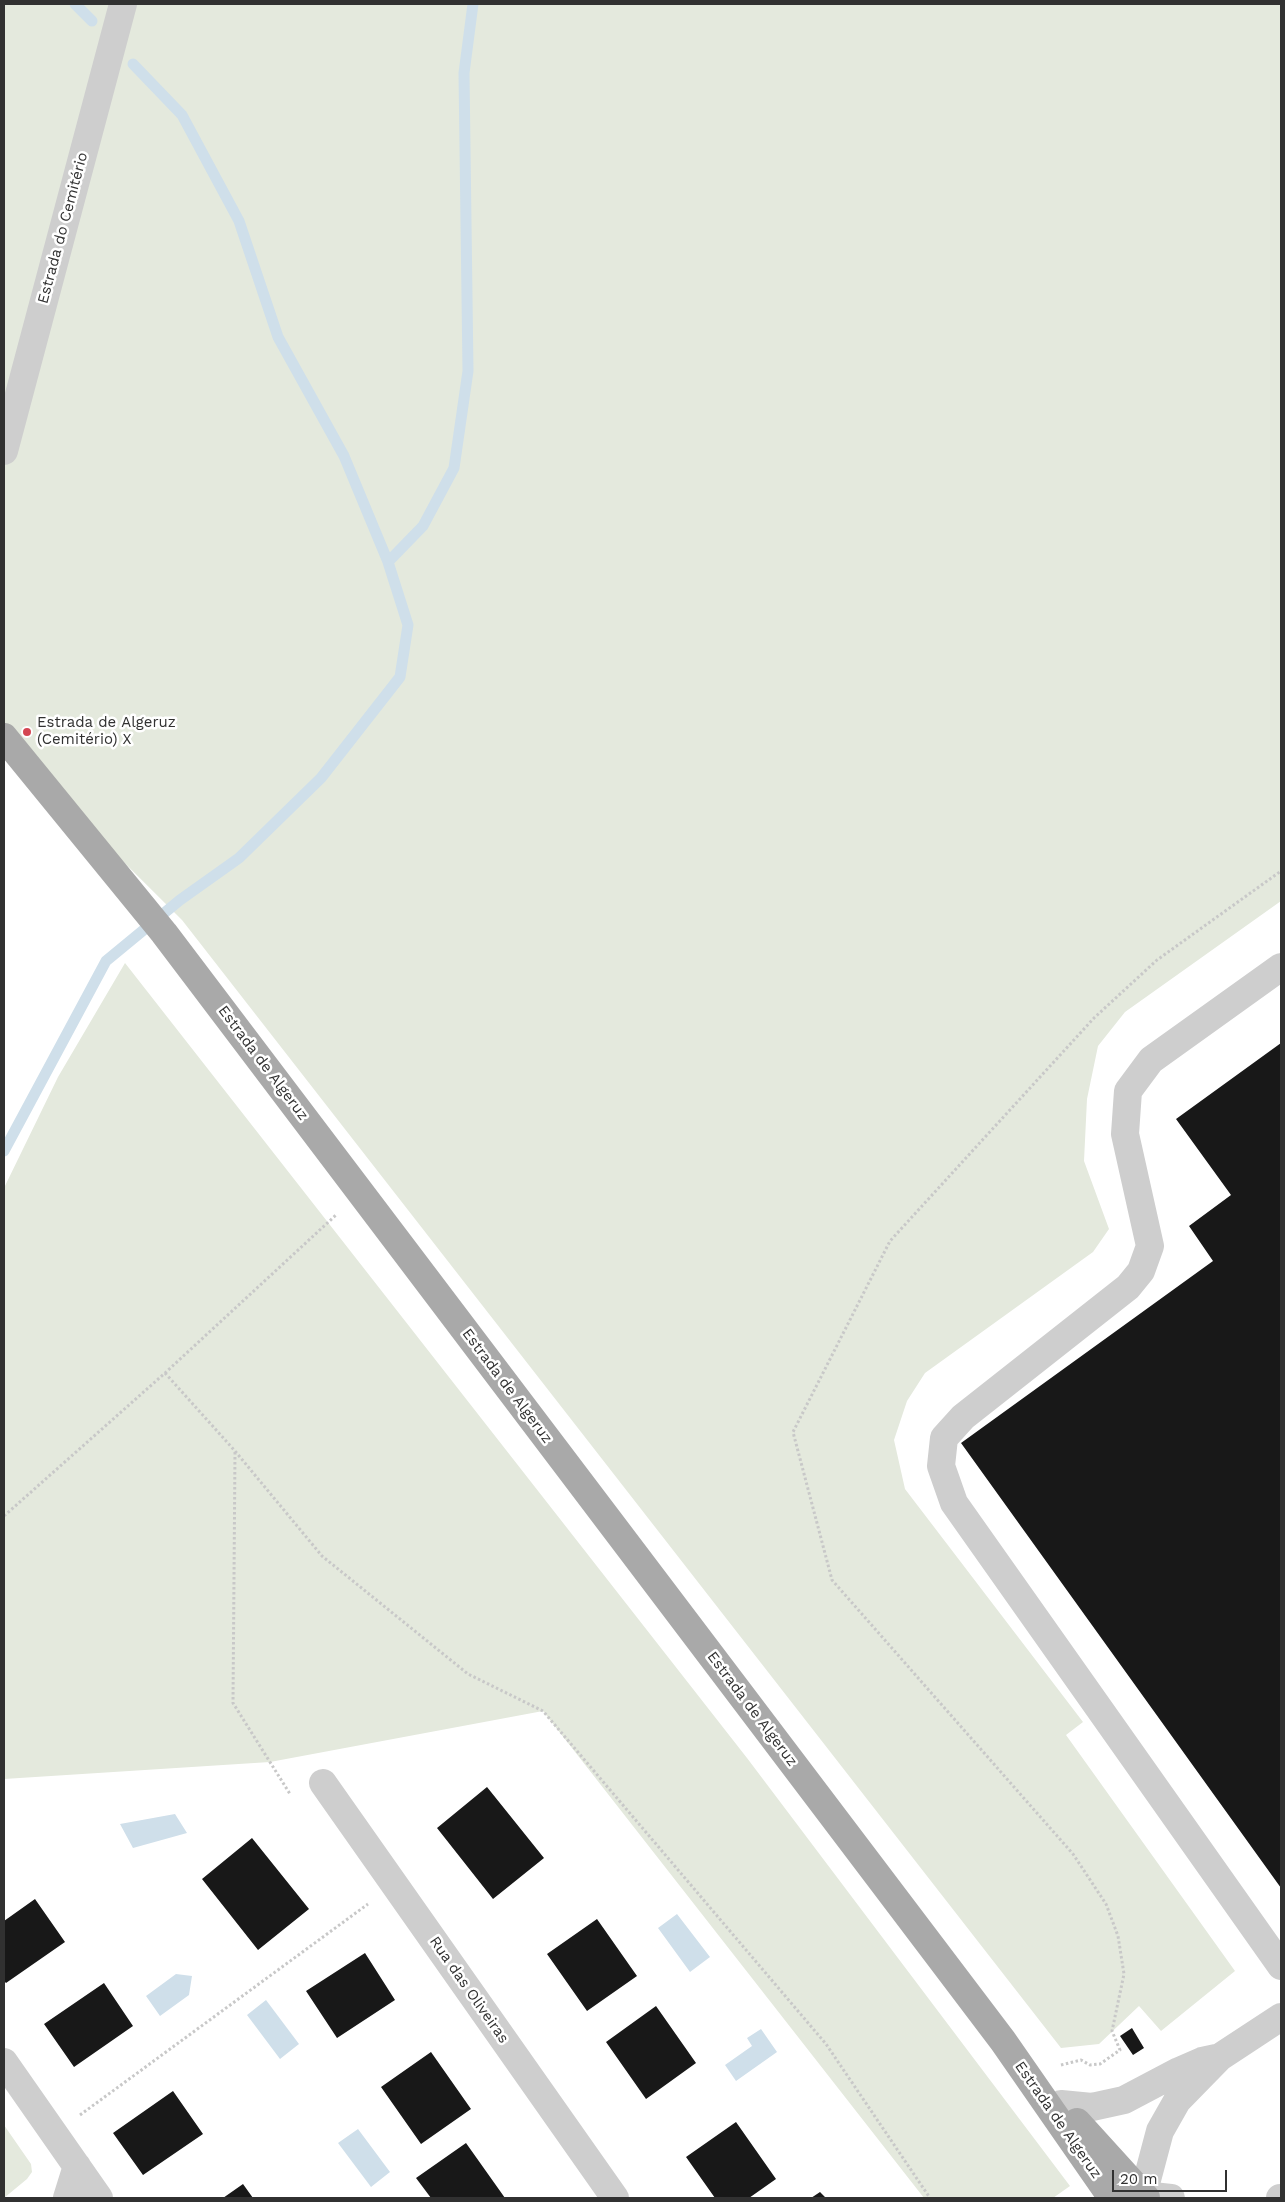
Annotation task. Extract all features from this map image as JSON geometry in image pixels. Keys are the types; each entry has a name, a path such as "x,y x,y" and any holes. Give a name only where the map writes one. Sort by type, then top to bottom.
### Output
{"main road":[{"name":"Estrada de Algeruz","path":"4,738 164,933 361,1192 1003,2041 1112,2198"},
{"name":"Estrada de Algeruz","path":"1003,2041 1145,2197"}],"street":[{"name":"Estrada do Cemitério","path":"4,452 123,4"},
{"path":"1281,967 1152,1060 1128,1091 1125,1134 1150,1246 1141,1271 1128,1288 963,1417 944,1438 940,1466 954,1502 1281,1966"},
{"name":"Rua das Oliveiras","path":"323,1783 615,2198"},
{"path":"1171,2198 1145,2197 1160,2131 1177,2101 1220,2057 1281,2017"},
{"path":"1061,2104 1092,2107 1124,2100 1179,2070 1202,2061 1220,2057"},
{"path":"4,2062 99,2198"},
{"path":"67,2198 77,2166"}],"path":[{"path":"1033,2073 1081,2060 1090,2065 1100,2064 1120,2050 1112,2031 1124,1974 1118,1936 1106,1904 1073,1854 832,1580 793,1432 890,1241 1094,1018 1157,960 1281,871"},
{"path":"4,1516 166,1373 361,1192"},
{"path":"166,1373 235,1451 322,1556 468,1674 543,1711 826,2044 930,2198"},
{"path":"235,1451 233,1703 293,1800 323,1783"},
{"path":"54,2134 395,1884"}],"shaded area":[{"path":"4,4 1281,4 1281,901 1125,1012 1098,1046 1087,1099 1084,1161 1109,1229 1093,1252 925,1373 907,1401 894,1440 905,1489 1083,1722 1066,1735 1235,1971 1161,2031 1139,2006 1099,2044 1061,2048 182,920 4,743"},
{"path":"125,963 747,1758 1070,2186 1053,2198 924,2198 543,1711 270,1762 4,1779 4,1188 58,1077"},
{"path":"175,1814 187,1833 133,1848 120,1824"},
{"path":"677,1914 710,1957 690,1972 658,1928"},
{"path":"176,1974 192,1976 189,1995 160,2016 146,1996"},
{"path":"266,2000 299,2044 280,2059 247,2015"},
{"path":"761,2029 777,2052 736,2081 725,2065 752,2046 747,2038"},
{"path":"4,2125 31,2164 32,2172 27,2179 4,2198"},
{"path":"358,2129 390,2172 371,2187 338,2143"}],"building":[{"path":"1281,1043 1281,1888 961,1443 1213,1261 1189,1226 1231,1195 1176,1119"},
{"path":"487,1787 544,1858 493,1899 437,1828"},
{"path":"252,1838 309,1909 258,1950 202,1879"},
{"path":"35,1899 65,1942 6,1983 4,1981 4,1921"},
{"path":"597,1919 637,1976 587,2011 547,1954"},
{"path":"365,1953 395,2000 337,2038 306,1991"},
{"path":"104,1983 133,2026 74,2067 44,2024"},
{"path":"656,2006 696,2063 646,2099 606,2042"},
{"path":"1132,2028 1144,2048 1133,2055 1120,2036"},
{"path":"431,2052 471,2109 421,2144 381,2087"},
{"path":"173,2091 203,2134 143,2175 113,2133"},
{"path":"736,2122 776,2179 749,2198 715,2198 686,2157"},
{"path":"466,2143 505,2198 431,2198 416,2178"},
{"path":"243,2184 253,2198 223,2198"},
{"path":"820,2192 826,2198 811,2198"}],"waterway":[{"path":"75,4 92,21"},
{"path":"388,562 423,526 454,468 468,371 464,73 473,4"},
{"path":"4,1151 106,961 180,900 239,858 321,778 400,677 408,625 388,562 344,456 278,337 239,221 182,115 133,64"}],"place":[{"name":"Estrada de Algeruz (Cemitério) X","path":"27,732"}]}
